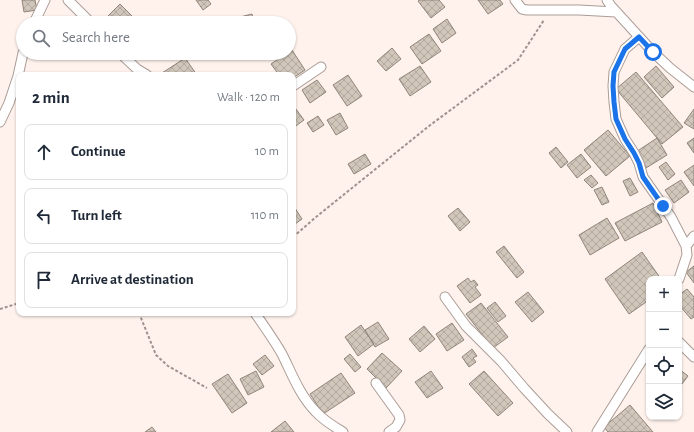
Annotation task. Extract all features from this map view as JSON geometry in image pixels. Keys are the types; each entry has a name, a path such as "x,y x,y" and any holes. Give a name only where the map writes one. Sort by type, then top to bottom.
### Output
{"street":[{"path":"37,16 45,0"},
{"path":"68,0 84,16"},
{"path":"515,0 522,9 527,10 616,12"},
{"path":"607,0 616,12 653,52 694,87"},
{"path":"639,37 625,49 614,72 613,86 616,119 625,139 639,163 643,177 671,217 686,246 686,255 680,276"},
{"path":"19,72 21,60"},
{"path":"127,60 142,72"},
{"path":"296,84 321,67"},
{"path":"0,122 9,103 16,82"},
{"path":"686,246 694,236"},
{"path":"445,297 466,326 501,361 548,414 567,432"},
{"path":"257,316 281,353 294,380 315,412 325,421 343,432"},
{"path":"682,345 694,357"},
{"path":"597,432 646,354"},
{"path":"376,383 399,415 400,420 396,427 389,432"}],"path":[{"path":"296,234 430,126 518,60 551,10"},
{"path":"0,310 16,304"},
{"path":"140,316 156,355 168,366 207,388"}],"building":[{"path":"22,0 35,0 37,10 24,12"},
{"path":"196,0 208,0 211,4 203,10"},
{"path":"439,0 445,7 431,18 418,1"},
{"path":"478,0 500,0 503,4 488,14"},
{"path":"120,4 132,16 108,16"},
{"path":"447,19 456,33 442,43 433,29"},
{"path":"429,34 441,51 422,64 410,47"},
{"path":"392,48 401,59 386,71 377,61"},
{"path":"296,56 305,70 296,76 296,72 277,72 271,64 277,60 296,60"},
{"path":"182,60 186,60 195,72 164,72"},
{"path":"420,66 431,82 410,96 399,79"},
{"path":"656,66 674,87 662,98 644,77"},
{"path":"636,72 683,127 662,144 616,89"},
{"path":"348,75 362,96 347,106 333,85"},
{"path":"317,80 326,92 310,103 302,90"},
{"path":"296,109 304,120 296,126"},
{"path":"694,109 694,129 684,123"},
{"path":"340,113 348,128 336,135 327,120"},
{"path":"318,116 324,125 313,132 307,123"},
{"path":"608,130 630,156 606,176 584,150"},
{"path":"657,138 667,155 646,168 636,152"},
{"path":"694,138 694,153 687,143"},
{"path":"556,147 568,162 561,168 549,153"},
{"path":"365,154 371,164 354,174 348,164"},
{"path":"581,154 591,167 577,178 567,165"},
{"path":"666,162 675,174 668,180 659,167"},
{"path":"694,165 694,186 684,172"},
{"path":"591,175 598,183 592,188 584,180"},
{"path":"630,178 638,192 630,196 623,181"},
{"path":"681,180 689,192 674,203 665,190"},
{"path":"602,187 609,202 602,205 594,190"},
{"path":"653,203 662,222 625,241 615,223"},
{"path":"458,208 470,222 460,231 448,216"},
{"path":"296,210 302,219 296,223"},
{"path":"607,218 619,238 590,255 579,235"},
{"path":"504,246 524,272 517,278 496,252"},
{"path":"642,252 659,276 646,276 646,302 629,314 605,279"},
{"path":"694,266 694,283 686,272"},
{"path":"468,278 471,282 474,280 478,285 475,287 481,295 470,303 457,286"},
{"path":"687,289 694,297 694,317 691,319 682,308 682,293"},
{"path":"528,292 544,312 532,322 515,302"},
{"path":"495,302 506,316 498,322 487,308"},
{"path":"481,303 508,337 493,348 466,314"},
{"path":"378,322 389,339 375,347 365,330"},
{"path":"452,323 464,340 447,351 436,334"},
{"path":"361,325 374,344 358,356 345,337"},
{"path":"424,326 435,339 420,352 409,339"},
{"path":"472,349 477,356 473,358 476,362 469,367 462,357"},
{"path":"382,353 402,371 386,388 367,369"},
{"path":"350,354 361,367 355,372 344,359"},
{"path":"265,355 274,366 262,375 253,364"},
{"path":"256,371 264,387 248,395 240,379"},
{"path":"431,371 443,388 427,398 415,382"},
{"path":"484,371 513,403 498,416 469,384"},
{"path":"682,371 688,376 682,384"},
{"path":"341,373 355,393 323,414 310,394"},
{"path":"228,374 247,403 232,413 212,384"},
{"path":"630,405 653,432 608,432 604,427"},
{"path":"285,421 294,432 271,432"},
{"path":"152,427 156,432 145,432"}],"route":[{"path":"653,52 639,37 625,49 614,72 614,102 616,119 625,139 639,163 643,177 663,206"}]}
